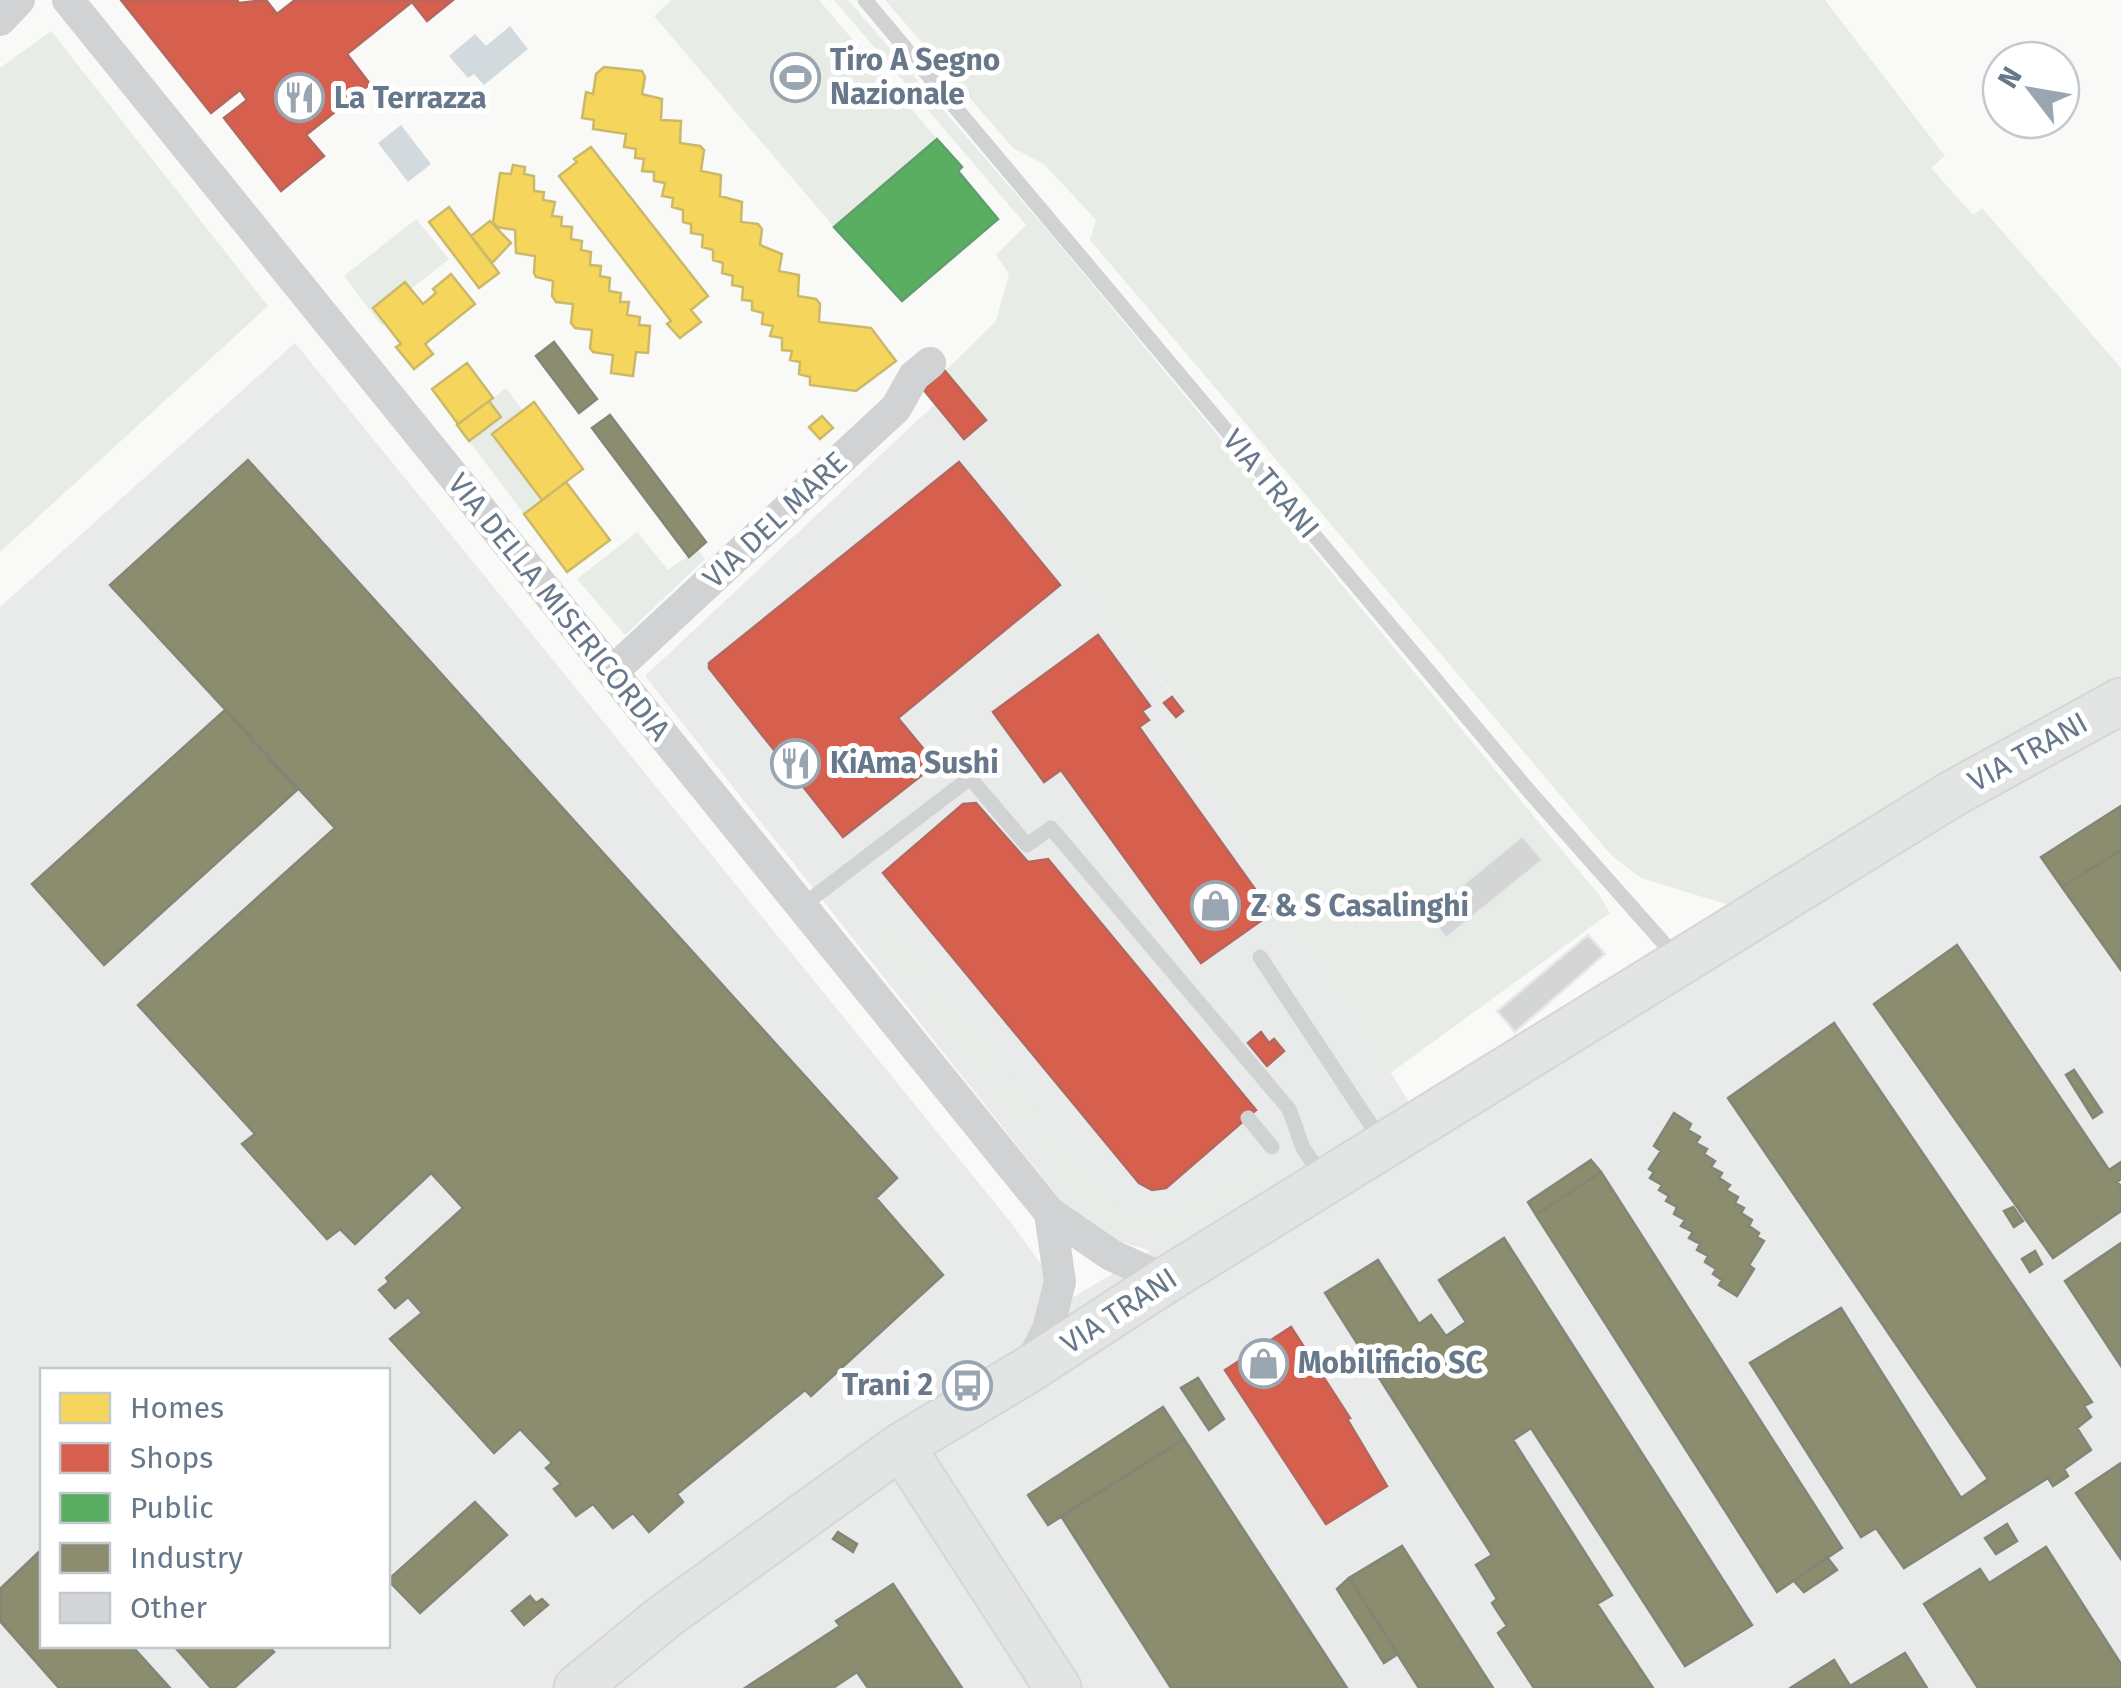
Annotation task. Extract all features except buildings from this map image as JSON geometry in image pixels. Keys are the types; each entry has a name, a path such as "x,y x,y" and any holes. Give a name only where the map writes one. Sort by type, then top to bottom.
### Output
{"main road":[{"name":"VIA TRANI","path":"577,1688 664,1618 901,1446 1952,794 2121,701"},
{"path":"901,1446 1058,1688"}],"street":[{"path":"0,6 16,0"},
{"path":"0,20 16,0"},
{"name":"VIA DELLA MISERICORDIA","path":"68,0 1050,1213 1112,1255 1166,1280"},
{"name":"VIA DEL MARE","path":"612,672 896,408 914,376 930,363"},
{"path":"1028,1370 1048,1329 1060,1282 1050,1213"}],"lane":[{"name":"VIA TRANI","path":"865,0 1529,790 1682,964"},
{"path":"802,906 970,778 1027,845 1052,828 1289,1109 1304,1148 1326,1184"},
{"path":"1260,957 1386,1146"},
{"path":"1248,1118 1272,1147"}],"shaded area":[{"name":"Tiro A Segno Nazionale","path":"672,0 819,0 937,139 834,227 654,16"},
{"path":"834,0 848,0 1043,225 1600,896 1610,913 1389,1074 1171,722 1185,711 1100,601 964,439 986,419 945,371 996,321 1009,274 996,255 1026,225"},
{"path":"885,0 1825,0 1945,156 1931,168 1973,215 1982,208 2121,368 2121,675 2081,693 1729,905 1641,878 1611,855 1090,240 1096,220 1044,164 1013,148"},
{"path":"510,26 528,49 484,85 474,74 468,78 449,56 475,34 486,46"},
{"path":"51,31 268,306 0,552 0,68"},
{"path":"401,125 431,164 408,182 378,143"},
{"path":"416,219 449,259 411,289 405,282 373,308 385,324 382,326 344,276"},
{"path":"295,343 1012,1224 1067,1301 1151,1251 1114,1240 1073,1216 645,676 935,404 1100,601 1185,712 1172,723 1409,1102 2081,693 2121,675 2121,1688 0,1688 0,607"},
{"path":"506,388 523,411 493,435 542,500 524,514 469,441 500,418 489,401"},
{"path":"637,532 668,570 698,549 705,559 625,635 577,579"},
{"path":"885,924 924,971 907,984 868,938"},
{"path":"940,991 998,1061 981,1075 924,1005"},
{"path":"1012,1077 1038,1109 1021,1123 994,1091"},
{"path":"1052,1129 1101,1191 1138,1215 1159,1217 1184,1211 1248,1172 1289,1161 1218,1210 1192,1223 1166,1232 1140,1233 1114,1226 1074,1193 1034,1141"}],"place":[{"name":"Tiro A Segno Nazionale","path":"795,77"},
{"name":"La Terrazza","path":"299,98"},
{"name":"KiAma Sushi","path":"795,763"},
{"name":"Z & S Casalinghi","path":"1216,906"},
{"name":"Mobilificio SC","path":"1263,1363"},
{"name":"Trani 2","path":"968,1385"}]}
